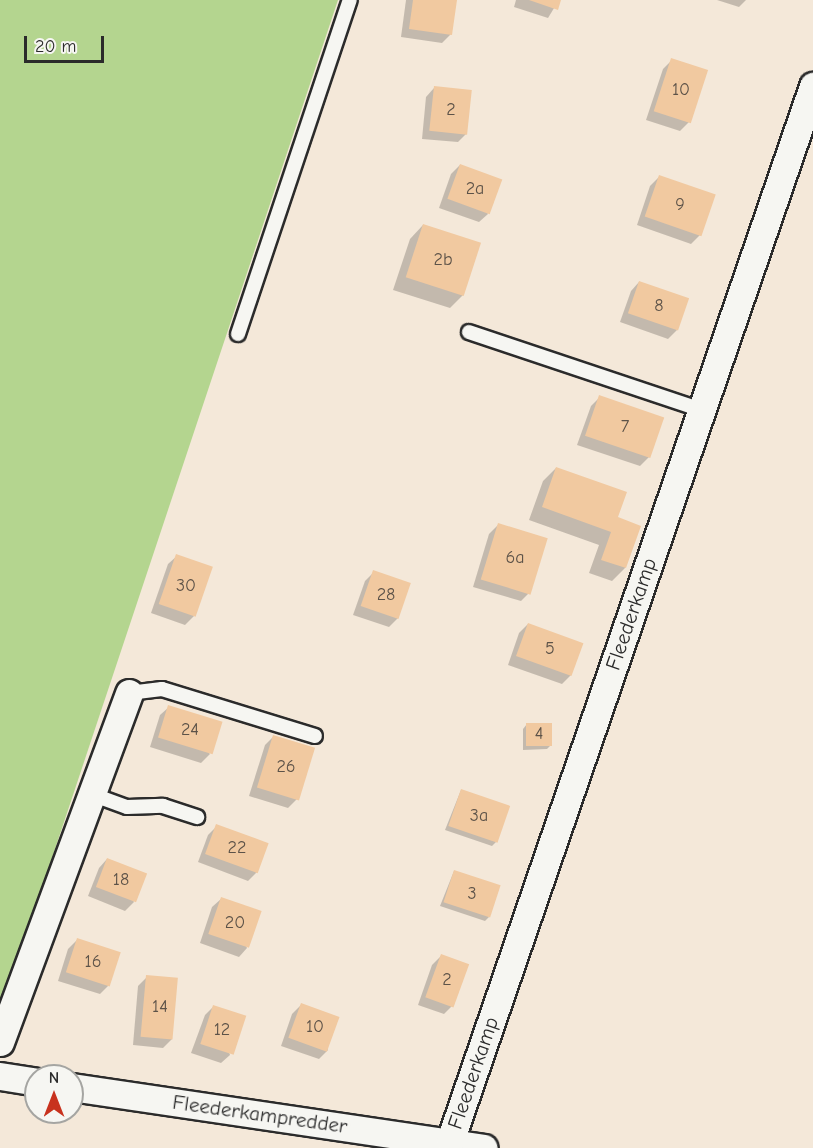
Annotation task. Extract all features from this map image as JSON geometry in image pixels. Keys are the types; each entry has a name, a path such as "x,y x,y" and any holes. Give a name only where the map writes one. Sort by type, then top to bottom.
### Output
{"street":[{"name":"Fleederkamp","path":"450,1141 813,86"},
{"path":"0,1042 129,693"},
{"path":"0,1077 24,1080"},
{"name":"Fleederkampredder","path":"84,1089 450,1141 483,1148"}],"lane":[{"path":"238,334 350,0"},
{"path":"469,332 702,410"},
{"path":"129,693 162,689 315,736"},
{"path":"91,795 127,807 163,806 197,817"}],"green space":[{"path":"0,0 338,0 0,1014"}],"building":[{"path":"413,0 457,0 452,35 409,29"},
{"path":"529,0 561,0 558,10"},
{"path":"671,58 708,70 691,123 654,111"},
{"path":"434,86 472,90 467,135 429,131"},
{"path":"460,164 502,179 490,214 447,199"},
{"path":"659,175 716,195 701,236 645,217"},
{"path":"423,224 481,243 464,296 406,277"},
{"path":"639,281 689,298 678,330 628,313"},
{"path":"599,395 664,417 650,458 585,436"},
{"path":"556,467 627,492 618,517 641,526 626,568 601,560 611,532 542,507"},
{"path":"498,523 548,538 530,595 481,579"},
{"path":"176,554 213,567 196,617 159,604"},
{"path":"373,570 411,583 398,619 361,606"},
{"path":"528,623 583,643 571,676 516,656"},
{"path":"168,705 223,722 213,754 158,738"},
{"path":"526,723 552,723 552,746 526,746"},
{"path":"273,735 315,748 299,800 257,788"},
{"path":"461,789 510,806 497,843 448,826"},
{"path":"216,824 269,843 258,873 205,854"},
{"path":"107,858 147,873 136,902 96,887"},
{"path":"454,870 501,885 490,917 443,902"},
{"path":"221,897 262,911 249,948 208,934"},
{"path":"77,938 121,952 110,986 66,972"},
{"path":"441,954 469,964 453,1007 425,997"},
{"path":"146,975 178,978 172,1040 141,1037"},
{"path":"301,1003 340,1017 327,1052 288,1038"},
{"path":"213,1005 246,1016 234,1055 200,1044"}]}
